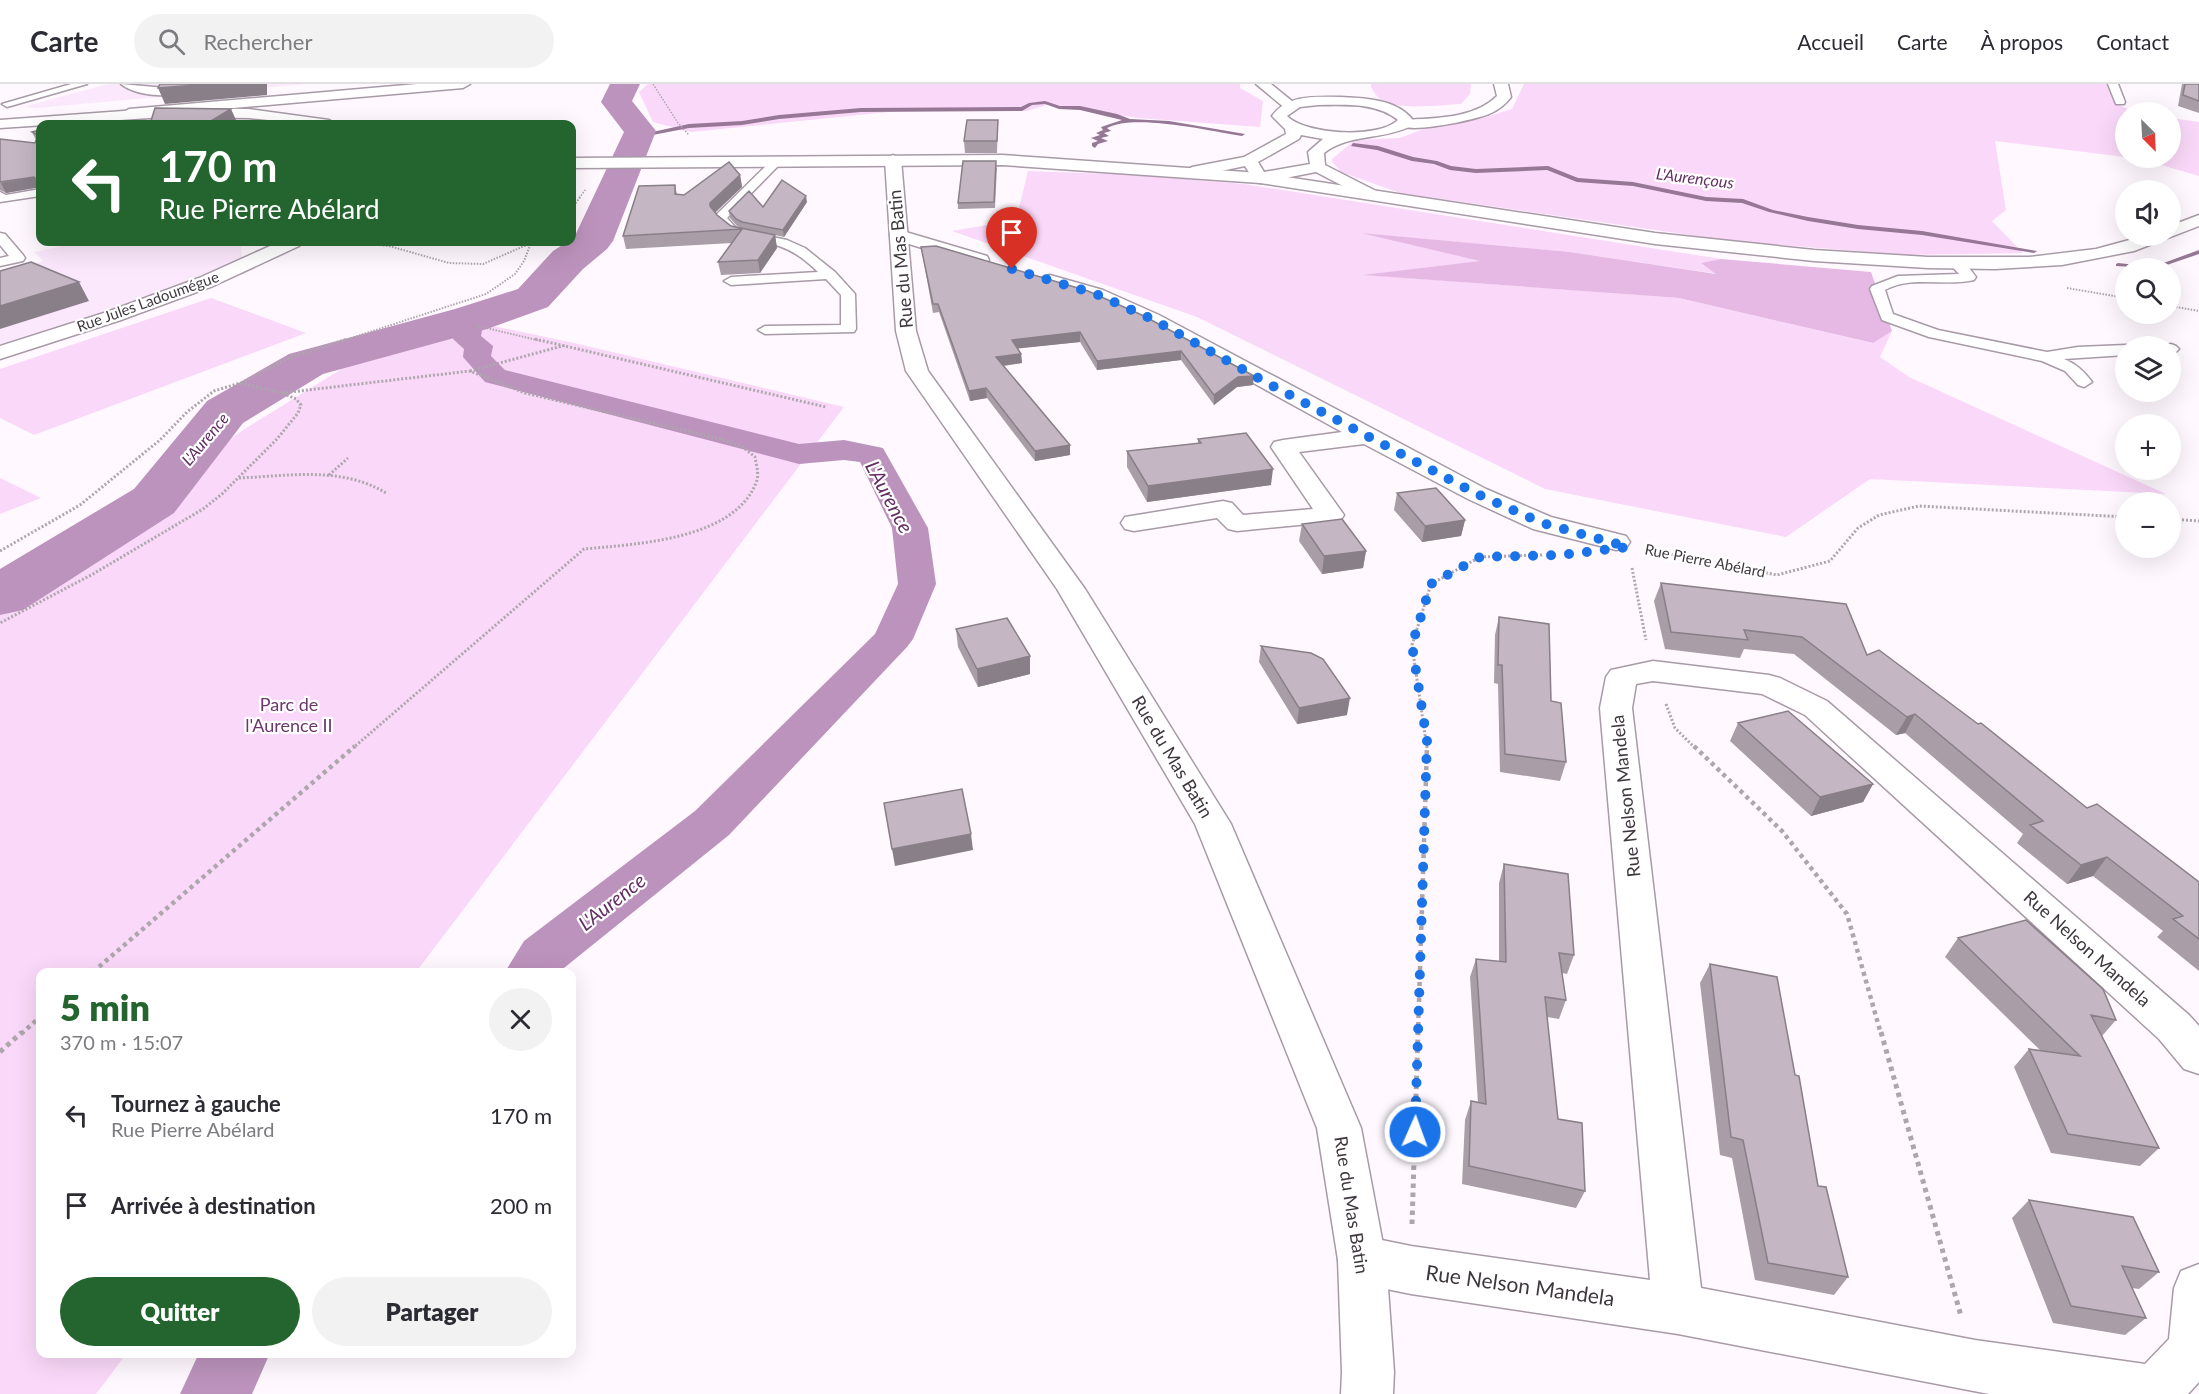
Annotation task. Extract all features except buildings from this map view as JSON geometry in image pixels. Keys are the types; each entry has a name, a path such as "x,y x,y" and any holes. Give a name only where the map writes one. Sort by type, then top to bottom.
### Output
{"main road":[{"path":"0,119 392,84"},
{"path":"47,120 463,84"},
{"path":"1263,84 1291,106"},
{"path":"1281,84 1293,94 1311,102"},
{"path":"1486,94 1482,102 1457,110 1390,109 1367,103 1331,101 1291,106 1282,111 1279,116 1282,121 1291,126 1325,134 1346,136 1384,133 1404,124 1475,114 1498,106 1504,97 1501,84"},
{"path":"1331,101 1352,87 1367,103"},
{"path":"1390,109 1405,119 1404,124"},
{"path":"129,113 223,112 285,116 307,120"},
{"path":"0,124 36,121"},
{"path":"1192,172 1249,161 1294,136 1291,126"},
{"path":"1318,167 1316,152 1330,141 1346,136"},
{"path":"576,163 893,160 1045,162 1192,172 1260,178 1719,247 1839,258 1957,264 2060,261 2134,246"},
{"name":"Rue du Mas Batin","path":"893,160 906,331 917,371 1071,589 1213,824 1339,1128 1362,1260 1368,1372 1367,1394"},
{"path":"1249,161 1260,178"},
{"path":"1260,178 1318,167 1370,194"},
{"path":"2181,227 2199,220"},
{"path":"899,236 1005,267"},
{"name":"Rue Jules Ladoumégue","path":"0,353 114,316 206,282 284,246"},
{"path":"1028,274 1096,294 1152,319 1477,494 1532,518 1622,545"},
{"path":"1134,523 1223,509 1237,523 1331,515 1283,447 1369,436"},
{"name":"Rue Nelson Mandela","path":"1678,1309 1616,708 1622,677 1653,671 1769,685 1816,708 2174,1027 2199,1056"},
{"name":"Rue Nelson Mandela","path":"1362,1260 1411,1270 1678,1309 1976,1366 2156,1392 2193,1350 2199,1288"}],"lane":[{"path":"7,104 82,84"},
{"path":"126,84 138,88 162,90 242,84"},
{"path":"2113,84 2120,102"},
{"path":"718,175 735,161"},
{"path":"765,330 849,329 848,294 830,275 801,251 782,243 743,237 724,227 720,217 777,161"},
{"path":"0,191 36,183"},
{"path":"0,196 3,199 36,194"},
{"path":"0,237 18,258 0,262"},
{"path":"1957,264 1969,277 1955,280 1905,280 1884,284 1877,289 1887,317 1934,334 2046,357 2071,368 2084,382"},
{"path":"730,281 830,275"},
{"path":"2046,357 2078,352 2115,350"}],"path":[{"path":"653,84 661,93 677,125 684,131"},
{"path":"389,246 449,263 483,264 521,246"},
{"path":"0,551 80,505 160,440 187,412 214,391 240,384 289,358 486,294 508,281 527,262 529,246"},
{"path":"2181,308 2199,311"},
{"path":"478,326 826,407"},
{"path":"282,393 470,371 566,345"},
{"path":"98,968 584,549 676,536 712,526 735,512 749,496 758,478 755,457 743,447 720,439 525,393 470,371"},
{"path":"0,623 148,543 203,509 238,478 298,413 301,405 296,399 282,393 240,384"},
{"path":"329,476 348,458"},
{"path":"238,478 329,476 376,485 386,493"},
{"name":"Rue Pierre Abélard","path":"1622,545 1777,575 1830,561 1858,528 1880,515 1919,506 2115,516"},
{"path":"2181,520 2199,521"},
{"path":"1622,545 1653,671 1676,728 1782,831 1847,914 1976,1366"},
{"path":"1411,1270 1427,741 1412,645 1431,584 1480,557 1549,555"},
{"path":"0,1052 36,1020"}],"shaded area":[{"path":"108,84 306,84 36,108 23,107"},
{"path":"1361,233 1570,252 1716,274 1701,263 1721,259 1871,272 1892,331 1873,343 1679,298 1363,275 1480,261"},
{"path":"62,246 241,246 242,260 155,295 0,346 0,272 43,261 34,252"}],"green space":[{"path":"648,84 1240,84 1240,88 1263,101 1260,127 1138,118 1050,104 1027,111 909,110 691,132 653,122 639,92"},
{"path":"1371,84 1471,84 1470,94 1461,104 1408,106 1388,103 1380,99"},
{"path":"1524,84 2107,84 2115,102 2115,156 1995,141 2006,210 1992,221 2023,253 1908,255 1731,241 1400,193 1341,172 1331,160 1355,140 1400,138 1426,128 1480,119 1512,109"},
{"path":"2181,119 2199,122 2199,176 2172,168 2181,168"},
{"path":"1028,171 1137,175 1244,184 1721,259 1701,263 1718,274 1570,252 1367,234 1482,261 1368,275 1679,298 1872,343 1892,331 1880,357 1909,377 2115,471 2115,480 2135,480 2162,492 1870,479 1786,537 1545,489 1197,317 952,231 1016,220"},
{"path":"211,298 306,333 34,435 0,418 0,369"},
{"name":"Parc de l'Aurence II","path":"479,323 574,343 844,407 419,968 36,968 36,1358 123,1358 96,1394 0,1394 0,607 20,598 240,432 356,360"},
{"path":"0,478 41,498 0,514"}],"waterway":[{"name":"L'Aurence","path":"0,596 154,501 225,412 306,364 471,319 533,298 568,260 593,241 640,131 616,102 625,84"},
{"path":"637,136 689,126 742,123 779,117 861,110 1022,109 1031,104 1045,102 1059,107 1080,108 1117,116 1127,120"},
{"path":"1095,146 1095,143 1105,141 1094,138 1106,136 1099,133 1108,131 1103,128 1127,120"},
{"path":"1127,120 1169,123 1242,134"},
{"name":"L'Aurençous","path":"1353,145 1378,148 1450,168 1476,171 1548,168 1577,180 1633,184 1706,199 1743,201 1771,211 1808,219 1858,227 1922,233 2034,251"},
{"name":"L'Aurençous","path":"2181,258 2199,252"},
{"name":"L'Aurence","path":"471,319 467,339 479,346 477,357 495,376 799,454 844,450 872,455 910,528 917,584 893,639 712,823 542,956 534,968"},
{"name":"L'Aurence","path":"215,1394 233,1358"}],"route":[{"path":"1012,269 1096,294 1152,319 1477,494 1542,523 1628,547 1561,555 1480,557 1431,584 1412,645 1427,741 1415,1132"}]}
